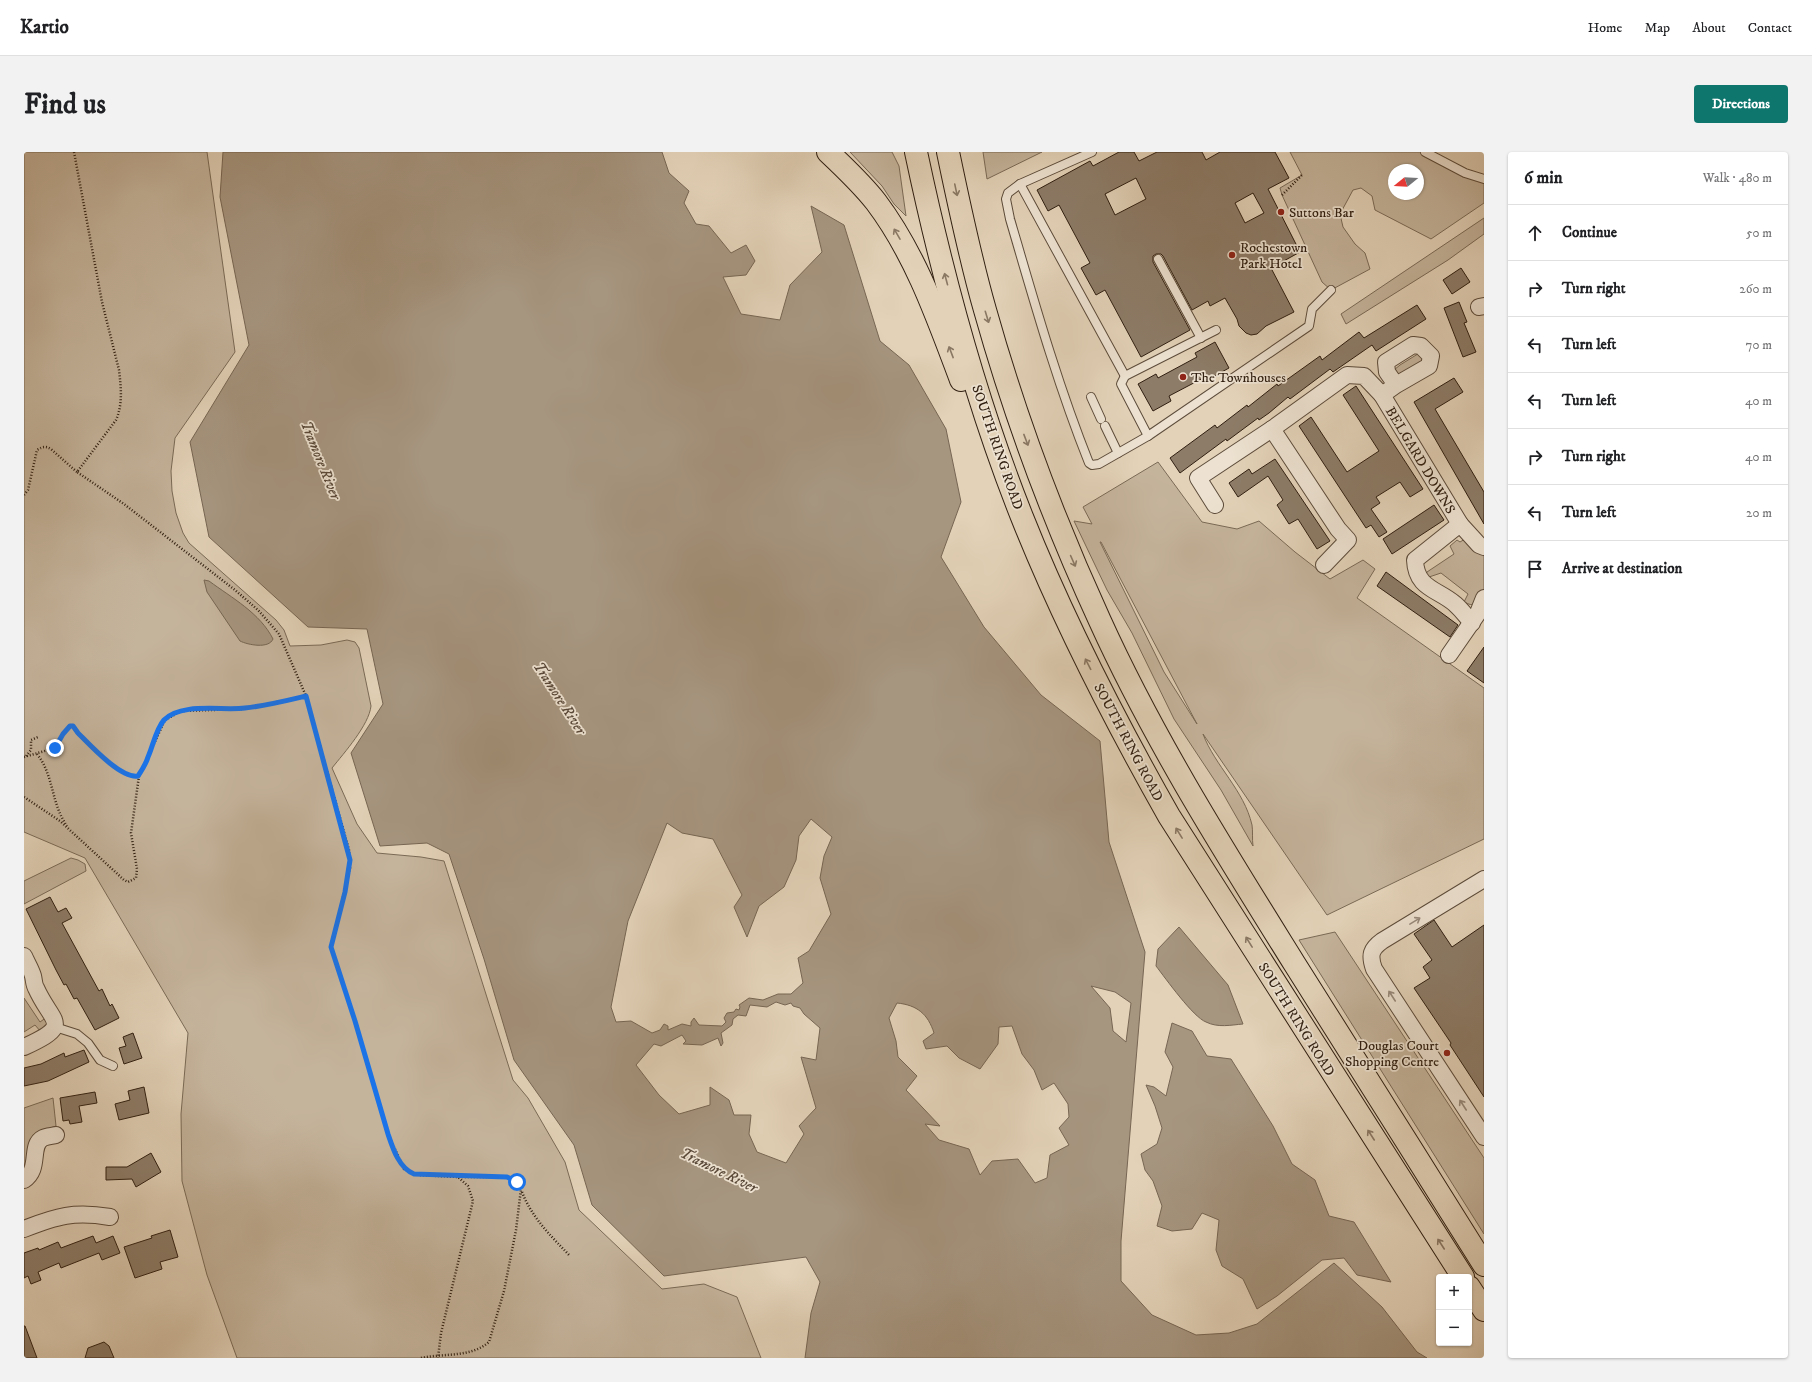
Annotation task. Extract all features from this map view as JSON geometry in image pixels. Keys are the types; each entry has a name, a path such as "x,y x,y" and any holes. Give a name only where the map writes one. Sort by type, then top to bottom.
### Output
{"highway":[{"path":"828,152 853,175 877,203 897,234 926,289 976,418 1022,516"},
{"name":"SOUTH RING ROAD","path":"916,152 931,224 987,420 1022,516 1069,626 1130,748 1165,809 1461,1274"},
{"name":"SOUTH RING ROAD","path":"948,152 963,223 984,309 1017,417 1065,543 1100,623 1143,708 1192,797 1259,907 1484,1265"},
{"path":"1472,1292 1484,1310"}],"street":[{"name":"BELGARD DOWNS","path":"1215,505 1198,478 1272,429 1347,375 1364,376 1382,395 1460,524 1478,545 1484,547"},
{"name":"BELGARD DOWNS","path":"1382,395 1396,385"},
{"path":"1272,429 1338,529 1348,540 1324,565"},
{"name":"BELGARD DOWNS","path":"1460,524 1415,560 1415,570 1430,590 1478,618"},
{"path":"1449,654 1478,618 1484,598"},
{"path":"1484,879 1382,941 1373,948 1370,956 1374,968 1484,1138"},
{"path":"24,1047 46,1037 55,1026 55,1020 36,988 26,965"},
{"path":"24,1180 31,1173 34,1167 35,1153 39,1141 56,1135"},
{"path":"24,1229 65,1215 87,1214 110,1217"}],"lane":[{"path":"1092,152 1020,184 1008,193 1006,199 1047,348 1067,408 1088,463 1092,465 1099,464 1148,436 1309,326 1312,309 1331,290"},
{"path":"1425,152 1464,173 1484,179"},
{"path":"1020,184 1125,376"},
{"path":"1158,259 1201,338"},
{"path":"1148,436 1122,384 1125,376 1216,330"},
{"path":"1091,397 1118,453"},
{"path":"55,1026 78,1034 88,1042 100,1060 113,1066"}],"path":[{"path":"74,152 93,259 116,358 121,387 119,413 116,420 77,472"},
{"path":"1282,195 1302,175"},
{"path":"24,495 28,490 37,450 48,447 77,472 124,504 198,560 263,615 279,634 306,696 350,860 345,892 331,947 355,1021 388,1134 404,1168 410,1173 418,1175 458,1177 507,1177 517,1182 526,1203 539,1222 570,1256"},
{"path":"24,797 60,821 124,880 128,882 134,880 136,878 137,869 131,833 138,776 148,759 162,724 168,717 181,711 197,709 243,708 306,696"},
{"path":"24,757 55,748 66,728 73,726 78,733 119,770 133,777 138,776"},
{"path":"24,757 31,750 31,740 38,737"},
{"path":"37,754 48,772 56,807 61,818 72,833"},
{"path":"438,1356 441,1333 473,1201 468,1186 458,1177"},
{"path":"421,1358 465,1353 483,1347 489,1342 504,1292 516,1230 521,1189"}],"shaded area":[{"path":"24,152 207,152 235,352 175,438 171,471 172,491 176,513 183,533 189,543 276,620 284,630 290,646 321,645 347,640 355,642 359,648 371,706 366,722 361,730 332,768 357,824 377,853 421,857 444,861 513,1080 528,1098 565,1162 579,1210 662,1289 704,1284 737,1297 761,1358 237,1358 207,1275 182,1181 181,1114 188,1033 85,858 24,832"},
{"path":"850,152 892,152 899,166 906,216 894,204 882,186"},
{"path":"983,152 1042,152 987,179"},
{"path":"1290,152 1425,152 1484,179 1484,203 1431,239 1375,210 1372,196 1361,188 1353,190 1340,214 1343,227 1355,244 1365,253 1370,269 1331,290 1322,282 1280,188 1302,175"},
{"path":"1484,218 1484,234 1448,260 1346,324 1341,314"},
{"path":"1421,352 1429,358 1400,380 1394,370"},
{"path":"1158,462 1202,522 1237,529 1259,521 1295,552 1330,579 1363,560 1375,569 1357,598 1484,688 1484,839 1327,915 1203,734 1208,746 1236,789 1248,812 1252,825 1253,846 1221,790 1174,719 1132,633 1107,590 1074,521 1092,524 1083,507","holes":["1101,542 1197,724 1164,672"]},
{"path":"1465,539 1484,552 1484,598 1475,604 1464,602 1468,594 1441,573 1429,577 1426,574 1454,554 1450,546 1457,540 1460,542"},
{"path":"71,858 85,864 86,871 24,904 24,881"},
{"path":"1335,932 1484,1158 1484,1234 1299,940"},
{"path":"24,998 40,1022 47,1017 49,1021 41,1032 35,1025 24,1032"},
{"path":"53,1098 56,1126 35,1136 32,1140 24,1166 24,1108"}],"water":[{"name":"Tramore River","path":"223,152 662,152 669,173 689,191 684,203 696,224 709,226 731,253 746,245 755,261 746,275 723,277 741,314 780,320 790,285 822,252 811,206 844,225 880,341 909,365 946,429 961,502 941,557 984,627 1041,695 1100,741 1109,842 1145,952 1121,1241 1121,1281 1152,1315 1196,1335 1229,1333 1257,1324 1334,1263 1382,1307 1417,1352 1427,1358 805,1358 811,1313 820,1282 806,1257 664,1276 592,1205 574,1145 514,1060 484,959 449,854 427,843 380,846 351,753 383,704 367,629 308,627 209,537 190,442 249,345 220,197","holes":["811,819 832,837 824,856 820,878 831,914 809,951 798,958 803,983 791,994 778,994 763,1000 749,998 739,1005 739,1010 736,1009 734,1012 727,1013 724,1018 726,1022 722,1026 699,1025 694,1018 691,1022 691,1026 682,1024 668,1030 668,1026 664,1024 660,1030 652,1033 631,1021 616,1022 611,1007 628,921 667,823 682,833 713,839 742,895 734,907 747,937 759,906 784,887 796,860 799,836","1091,986 1115,992 1131,1003 1126,1042 1113,1031 1110,1008","776,1002 785,1005 791,1003 793,1006 800,1008 804,1014 820,1028 816,1060 801,1057 816,1108 799,1126 804,1134 786,1163 757,1152 749,1134 751,1115 734,1115 729,1100 710,1087 710,1105 679,1114 659,1095 636,1065 654,1044 661,1046 682,1035 686,1041 683,1044 702,1045 718,1038 721,1046 723,1043 721,1033 732,1025 733,1019 738,1015 746,1016 750,1005 767,1007","897,1003 916,1008 925,1016 932,1026 934,1033 923,1041 926,1049 947,1046 959,1058 980,1069 998,1044 999,1027 1012,1026 1022,1054 1034,1070 1042,1090 1054,1083 1068,1104 1069,1117 1059,1128 1069,1145 1050,1155 1047,1178 1035,1183 1018,1159 992,1161 980,1175 969,1149 939,1140 925,1124 940,1126 906,1090 917,1076 898,1057 896,1041 889,1018"]},
{"path":"204,580 209,581 236,600 261,621 273,639 271,642 258,645 240,641 207,592"},
{"path":"1179,927 1228,985 1243,1024 1224,1026 1215,1025 1201,1019 1180,997 1156,966 1158,949"},
{"path":"1172,1023 1192,1031 1207,1056 1231,1059 1273,1126 1292,1164 1315,1180 1329,1216 1354,1222 1391,1282 1357,1275 1344,1258 1322,1260 1277,1296 1257,1309 1243,1279 1222,1266 1216,1250 1219,1220 1202,1213 1192,1229 1172,1231 1157,1226 1162,1206 1153,1181 1145,1170 1141,1154 1157,1144 1162,1128 1146,1085 1154,1087 1166,1096 1173,1067 1165,1052"}],"building":[{"name":"Rochestown Park Hotel","path":"1119,152 1134,152 1139,161 1157,152 1202,152 1206,160 1220,152 1275,152 1289,178 1268,189 1300,252 1271,268 1294,312 1266,326 1257,334 1251,335 1246,333 1239,326 1237,319 1225,298 1210,306 1208,301 1192,310 1163,256 1161,254 1156,254 1153,256 1153,262 1190,330 1141,357 1105,290 1096,295 1081,268 1090,263 1059,205 1048,211 1037,190 1090,161 1093,166","holes":["1136,178 1146,199 1115,215 1105,194","1253,193 1264,213 1245,223 1235,203"]},
{"path":"1461,268 1470,282 1452,294 1443,280"},
{"path":"1459,302 1467,322 1464,323 1476,352 1463,357 1444,308"},
{"path":"1417,305 1426,319 1376,351 1372,345 1333,372 1330,369 1290,399 1288,397 1269,413 1259,420 1258,418 1227,441 1226,439 1180,473 1170,458 1215,425 1217,428 1247,405 1248,407 1277,384 1278,386 1320,356 1322,360 1359,332 1364,338"},
{"name":"The Townhouses","path":"1215,342 1229,368 1209,379 1207,376 1169,396 1171,401 1153,411 1138,384 1156,374 1158,378 1197,357 1195,353"},
{"path":"1454,378 1463,392 1435,409 1484,492 1484,524 1414,402"},
{"path":"1356,386 1423,489 1410,497 1400,482 1376,497 1380,503 1371,509 1387,532 1379,537 1371,525 1366,528 1299,426 1311,417 1347,472 1379,451 1343,395"},
{"path":"1275,459 1330,541 1317,549 1298,519 1289,524 1277,505 1283,500 1268,476 1238,497 1229,483 1249,469 1252,474"},
{"path":"1434,505 1444,520 1392,554 1383,539"},
{"path":"1386,572 1458,625 1450,637 1377,586"},
{"path":"1484,647 1484,683 1467,671"},
{"path":"50,897 58,912 66,908 72,918 62,923 99,991 102,989 110,1006 112,1004 119,1018 95,1030 77,998 74,999 66,984 64,985 26,909"},
{"path":"1434,920 1452,947 1484,925 1484,1097 1450,1045 1451,1043 1414,988 1430,978 1423,967 1432,960 1414,934"},
{"path":"133,1033 142,1058 124,1064 119,1048 126,1046 123,1037"},
{"path":"84,1050 89,1062 48,1081 24,1086 24,1068 41,1064 64,1053 65,1057"},
{"path":"144,1087 149,1113 119,1120 115,1104 130,1100 128,1091"},
{"path":"95,1092 97,1103 79,1106 82,1122 70,1124 69,1120 63,1121 60,1098"},
{"path":"151,1153 161,1172 136,1187 132,1179 106,1180 106,1167 127,1167"},
{"path":"170,1230 178,1257 160,1262 162,1269 135,1278 124,1247 152,1238 151,1236"},
{"path":"93,1236 96,1243 113,1236 120,1253 102,1260 99,1253 61,1268 59,1263 38,1272 41,1280 31,1284 28,1276 24,1278 24,1253 38,1248 39,1250 58,1242 61,1248"},
{"path":"25,1326 37,1358 24,1358"},
{"path":"104,1342 109,1346 114,1358 85,1358 88,1348"}],"place":[{"name":"Suttons Bar","path":"1281,212"},
{"name":"Rochestown Park Hotel","path":"1232,255"},
{"name":"The Townhouses","path":"1183,377"},
{"name":"Douglas Court Shopping Centre","path":"1447,1053"}],"route":[{"path":"55,748 66,728 73,726 78,733 119,770 126,775 133,777 138,776 148,759 162,724 168,717 174,714 181,711 197,709 260,706 306,696 349,850 350,860 350,868 345,892 331,947 370,1069 393,1149 404,1168 410,1173 418,1175 458,1177 507,1177 517,1182"}]}
